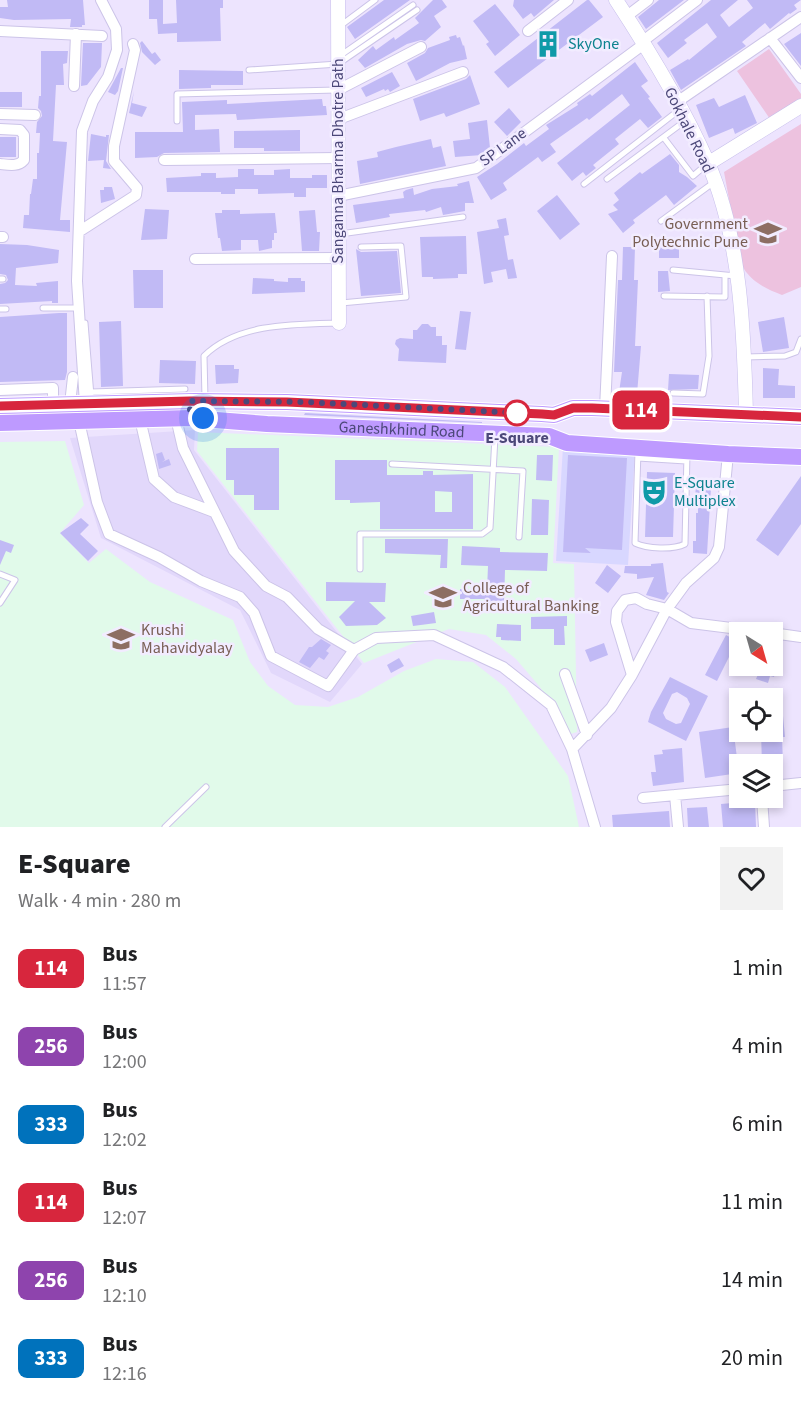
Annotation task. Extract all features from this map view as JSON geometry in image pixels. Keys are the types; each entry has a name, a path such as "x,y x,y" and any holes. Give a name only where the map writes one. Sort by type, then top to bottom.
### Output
{"main road":[{"name":"Ganeshkhind Road","path":"0,406 128,397 193,397 554,415 573,408 801,417"},
{"path":"183,418 193,397"},
{"path":"554,415 801,425"},
{"name":"Ganeshkhind Road","path":"0,423 183,418 549,436 567,443 638,453 801,457"},
{"path":"549,436 801,448"}],"street":[{"path":"78,401 77,281 82,131 93,101 108,77 117,50 117,29 100,0"},
{"name":"Sanganna Bharma Dhotre Path","path":"338,0 339,323"},
{"path":"528,31 568,0"},
{"name":"Gokhale Road","path":"616,0 643,42 681,110 715,182 723,208 731,276 745,339 746,414"},
{"path":"627,16 648,0"},
{"name":"SP Lane","path":"338,196 476,168 697,0"},
{"path":"681,110 801,16"},
{"path":"0,31 102,36"},
{"path":"74,34 74,86"},
{"path":"770,38 801,78"},
{"path":"80,231 136,195 136,188 114,161 114,146 135,50 133,44"},
{"path":"338,90 421,47"},
{"path":"339,119 463,72"},
{"path":"708,164 801,106"},
{"path":"0,114 35,115"},
{"path":"0,129 20,130 24,135 24,160 19,165 0,164"},
{"path":"164,160 338,158"},
{"path":"608,409 612,256"},
{"path":"195,259 338,258"},
{"path":"73,377 78,401"},
{"path":"0,390 53,388 78,401"},
{"path":"183,418 183,448 234,551 266,586 287,597 318,629 354,650"},
{"path":"140,419 154,479 174,497 214,512"},
{"path":"79,421 97,502 109,534 159,557 201,581 240,597 254,613 271,656 328,686 354,650 376,638 434,635 503,667 550,705 572,749 595,827"},
{"path":"572,749 610,708 686,582 714,558 719,548 728,454"},
{"path":"632,675 616,622 617,611 625,600 636,598 647,604 668,609 691,623 729,628"},
{"path":"783,635 801,637"},
{"path":"566,674 587,735"},
{"path":"783,785 801,783"},
{"path":"643,798 729,790"},
{"path":"675,795 678,827"},
{"path":"763,808 764,827"}],"lane":[{"path":"338,28 375,0"},
{"path":"249,70 338,60 415,7"},
{"path":"177,121 177,94 338,90"},
{"path":"607,179 664,138 681,110"},
{"path":"584,184 681,110"},
{"path":"664,138 693,176 708,164"},
{"path":"661,221 715,182"},
{"path":"338,234 463,217"},
{"path":"339,303 406,297 401,246 361,247"},
{"path":"664,296 725,297 731,276 674,270"},
{"path":"673,393 703,394 709,356 707,296"},
{"path":"43,308 79,308"},
{"path":"78,401 85,323"},
{"path":"193,397 204,356 215,345 270,326 339,323"},
{"path":"745,357 785,356 796,352 801,339"},
{"path":"360,569 360,534 482,534 490,528 496,432"},
{"path":"638,453 635,543 671,548 685,544 687,456"},
{"path":"392,464 523,471 519,537"},
{"path":"0,574 15,580 0,603"},
{"path":"165,827 206,787"}],"shaded area":[{"path":"769,49 801,94 801,98 770,119 737,71"},
{"name":"Government Polytechnic Pune","path":"801,124 801,287 782,295 758,283 741,264 724,172"},
{"path":"195,430 194,450 362,664 330,702 271,673 240,610 101,538 70,438"},
{"name":"College of Agricultural Banking","path":"198,432 559,447 553,563 574,564 577,732 567,735 540,687 516,659 486,635 449,629 364,663 197,451"},
{"name":"Krushi Mahavidyalay","path":"65,441 84,505 60,533 89,563 106,549 150,582 233,620 250,662 268,686 295,705 328,707 358,697 404,671 436,659 473,662 505,687 568,776 579,827 0,827 0,442"},
{"path":"563,447 635,450 628,565 556,561"}],"building":[{"path":"7,0 83,0 85,25 70,27 71,19 14,20 0,18 0,7 8,7"},
{"path":"149,0 163,0 163,24 177,23 176,0 223,0 223,8 220,8 221,41 177,42 177,33 158,34 157,19 149,19"},
{"path":"384,0 410,0 355,39 347,27"},
{"path":"433,0 442,0 447,7 434,16 441,27 425,41 407,44 365,68 358,60 373,46 376,50 419,23 415,18"},
{"path":"514,0 554,0 534,17 531,13 523,19 513,6"},
{"name":"SkyOne","path":"587,0 603,17 508,88 494,72"},
{"path":"659,0 684,0 646,29 638,17"},
{"path":"711,0 738,0 720,15 729,27 753,8 747,0 801,0 794,5 797,9 770,29 765,23 742,42 746,46 681,90 670,70 689,60 717,37 707,23 684,40 687,43 668,58 657,43"},
{"path":"495,4 520,35 495,56 486,44 489,42 473,21"},
{"path":"801,33 801,66 784,44"},
{"path":"456,35 457,38 460,37 464,45 467,59 450,63 416,81 407,63 425,53 428,48 450,40 449,37"},
{"path":"142,41 152,54 155,52 161,60 155,65 142,52 140,43"},
{"path":"83,43 102,43 101,67 87,85 81,86"},
{"path":"41,51 68,51 67,63 63,64 64,85 56,85 53,141 67,142 60,220 70,220 70,232 23,228 24,215 29,215 33,179 37,179 40,133 36,133 37,122 42,116 38,108 39,96 41,96"},
{"path":"635,62 648,81 641,86 662,117 648,128 640,119 615,139 619,144 593,165 596,168 586,176 583,172 572,181 557,163 630,105 622,94 589,120 587,118 550,144 556,152 542,162 538,157 503,183 507,190 491,200 477,177 524,143 526,146 549,129 546,125 578,105 577,103 590,94 592,96"},
{"path":"123,68 118,91 115,95 108,92"},
{"path":"179,70 243,71 243,85 211,85 211,88 179,89"},
{"path":"392,72 400,86 390,92 384,89 366,97 361,88"},
{"path":"470,75 480,104 446,117 444,113 420,121 413,99 466,79"},
{"path":"134,91 132,103 147,107 142,117 129,113"},
{"path":"0,92 22,92 22,107 0,107"},
{"path":"745,95 757,123 735,134 733,128 709,138 696,105 714,98 719,107"},
{"path":"322,99 327,115 237,120 236,114 195,115 195,130 219,129 220,152 164,153 157,157 135,158 135,132 183,132 182,102 227,100 227,104"},
{"path":"509,108 521,122 507,136 494,122"},
{"path":"487,120 490,148 482,155 455,157 453,141 470,139 468,123"},
{"path":"300,130 300,151 234,148 234,131"},
{"path":"91,134 106,137 109,135 106,161 111,169 103,168 104,160 88,161"},
{"path":"0,137 16,137 16,157 0,157"},
{"path":"431,139 433,148 441,146 446,166 360,184 357,161 378,157 377,152"},
{"path":"670,154 679,165 679,172 697,186 674,205 666,195 633,220 635,223 623,233 608,214 618,210 613,205 619,200 614,193 640,172 642,174"},
{"path":"238,169 254,169 254,175 274,175 274,170 290,169 290,178 327,175 327,188 306,188 306,197 294,197 294,193 258,194 258,189 235,189 235,194 167,192 166,178 201,176 201,173 216,173 216,178 238,177"},
{"path":"469,181 474,203 465,203 465,211 443,215 441,207 426,212 425,210 389,214 390,217 356,223 353,205 404,198 403,192 413,188 414,195 432,189 458,186 457,184"},
{"path":"104,187 112,187 115,199 101,203 100,190 104,190"},
{"path":"557,195 580,224 560,240 537,211"},
{"path":"145,209 169,210 167,239 141,240"},
{"path":"222,210 240,210 240,214 275,213 277,233 274,233 272,248 259,251 258,240 241,240 241,250 222,251 215,213 222,213"},
{"path":"315,210 317,232 320,232 319,251 302,251 299,211"},
{"path":"506,218 509,235 504,236 508,260 513,259 517,278 508,279 506,269 491,272 493,282 484,284 477,232 499,228 497,220"},
{"path":"466,236 467,274 458,274 458,278 422,277 420,237"},
{"path":"659,239 679,239 679,258 659,258"},
{"path":"0,244 59,250 58,263 16,268 15,285 37,286 36,283 58,281 58,303 52,303 52,301 0,304 0,284 8,280 6,275 0,274"},
{"path":"623,247 635,247 634,280 638,280 635,346 641,346 637,394 619,392 622,372 614,372 618,280 622,280"},
{"path":"356,249 361,252 397,251 401,293 361,296"},
{"path":"133,270 163,270 163,308 134,308"},
{"path":"658,271 668,271 670,291 658,292"},
{"path":"253,278 288,282 288,278 301,278 301,281 305,281 305,292 252,294"},
{"path":"460,311 471,312 466,350 455,349"},
{"path":"67,313 65,380 0,382 0,317"},
{"path":"784,317 789,348 763,352 758,322"},
{"path":"121,321 123,386 101,387 99,322"},
{"path":"422,324 436,327 436,336 442,336 442,345 447,345 446,363 398,361 399,349 395,344 396,340 413,339 413,330 417,330"},
{"path":"160,360 196,361 195,384 159,383"},
{"path":"215,365 234,365 234,369 239,369 238,383 216,384"},
{"path":"763,368 779,369 778,385 795,386 795,398 763,398"},
{"path":"669,374 699,375 698,389 668,390"},
{"path":"305,413 482,422 482,423 304,415"},
{"path":"226,448 279,448 279,510 254,510 254,495 234,495 234,480 226,480"},
{"path":"162,452 165,460 162,462 169,459 171,465 159,469 156,454"},
{"path":"537,455 553,455 552,481 536,480"},
{"path":"568,455 627,458 622,550 585,548 591,553 563,552"},
{"path":"335,460 387,460 387,475 423,475 423,471 433,471 433,475 473,474 473,529 380,529 380,502 350,503 350,500 335,500","holes":["435,491 452,492 452,512 435,512"]},
{"path":"647,472 675,473 673,537 645,537"},
{"path":"801,476 801,524 778,556 756,540"},
{"path":"696,487 711,488 707,554 693,553 693,541 696,541 696,513 698,513"},
{"path":"532,499 549,500 548,535 531,535"},
{"path":"81,518 89,525 80,534 98,551 88,561 60,533"},
{"path":"385,539 448,539 447,568 440,568 441,555 385,553"},
{"path":"0,540 14,545 11,553 6,551 0,565"},
{"path":"462,546 500,548 500,552 548,553 547,571 505,570 504,605 484,604 484,599 460,599 460,589 487,590 488,566 461,565"},
{"path":"663,563 669,593 664,600 646,595 654,577 637,579 637,574 624,573 625,566 651,566 651,564"},
{"path":"607,565 621,576 608,593 595,583"},
{"path":"326,582 386,583 385,602 369,602 386,618 377,625 346,626 339,617 355,601 326,601"},
{"path":"434,612 436,623 413,626 411,616"},
{"path":"567,616 567,626 564,626 565,645 554,645 554,629 531,629 531,617"},
{"path":"497,624 521,625 521,641 501,640 501,637 496,637"},
{"path":"726,635 729,637 729,657 717,681 705,675"},
{"path":"321,639 331,645 326,651 329,653 324,660 319,657 310,668 299,662 309,647"},
{"path":"604,643 608,655 590,662 585,650"},
{"path":"399,658 404,666 391,673 387,665"},
{"path":"757,676 770,676 768,683 756,679"},
{"path":"670,677 708,696 686,741 648,722","holes":["677,692 687,698 690,704 681,723 676,724 666,719 663,713 672,694"]},
{"path":"729,728 729,742 735,742 737,754 729,754 729,774 705,778 699,732"},
{"path":"761,742 782,742 783,754 762,754"},
{"path":"682,748 684,782 653,786 651,772 656,772 654,755 663,754 662,750"},
{"path":"729,803 729,808 755,808 756,827 723,827 721,804"},
{"path":"707,807 709,827 688,827 687,808"},
{"path":"669,811 670,827 613,827 612,815"}],"bus line":[{"name":"114","path":"0,406 190,401 267,402 554,415 573,408 592,408 801,417"}],"place":[{"name":"SkyOne","path":"548,44"},
{"name":"Government Polytechnic Pune","path":"768,233"},
{"name":"E-Square","path":"517,413"},
{"name":"E-Square Multiplex","path":"654,492"},
{"name":"College of Agricultural Banking","path":"443,597"},
{"name":"Krushi Mahavidyalay","path":"121,639"}],"route":[{"path":"203,418 190,418 190,401 304,402 520,413 517,413"}]}
